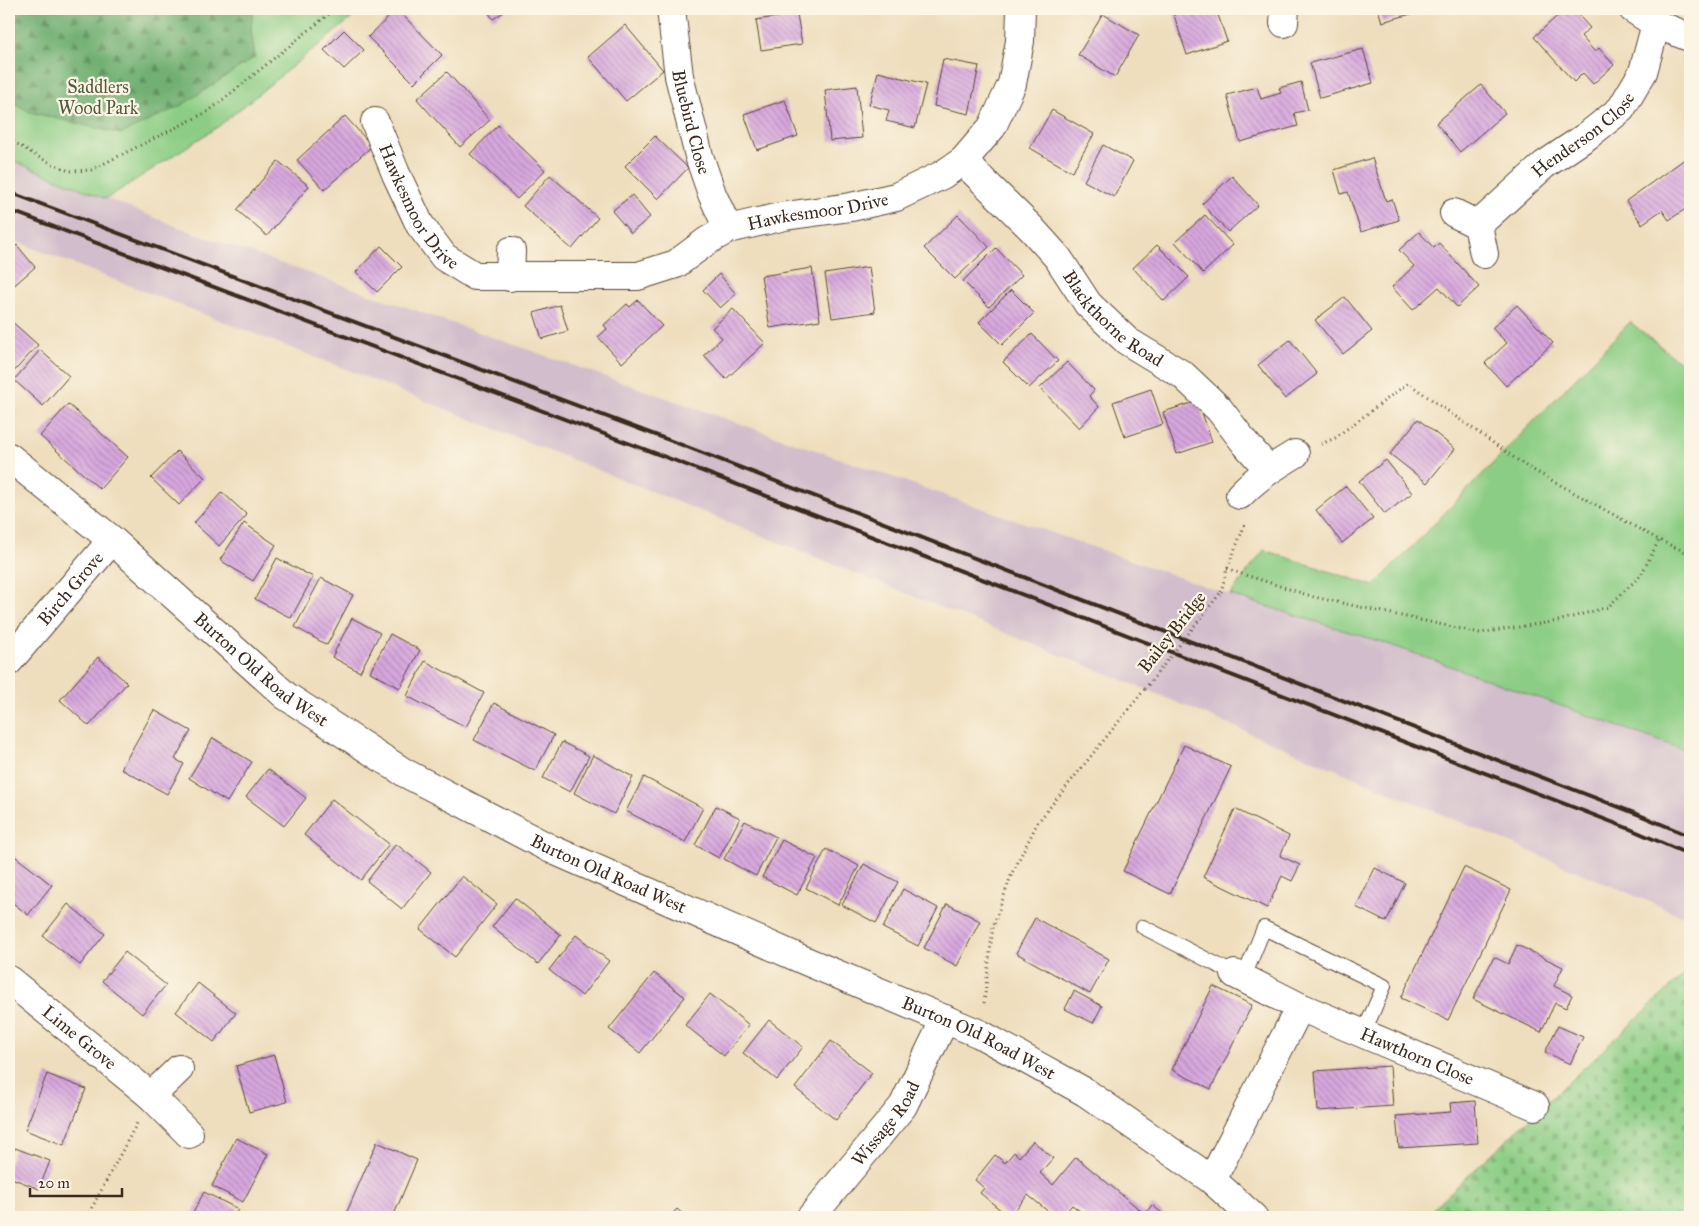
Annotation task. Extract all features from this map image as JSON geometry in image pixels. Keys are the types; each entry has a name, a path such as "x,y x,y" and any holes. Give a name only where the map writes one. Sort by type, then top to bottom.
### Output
{"street":[{"name":"Bluebird Close","path":"671,9 680,76 699,156 712,194 728,229"},
{"name":"Hawkesmoor Drive","path":"376,122 396,174 420,225 444,257 476,276 510,264 638,276 676,264 707,241 728,229 785,216 851,207 896,197 942,175 963,161 992,127 1012,84 1020,40 1021,9"},
{"path":"1633,9 1656,24 1689,37"},
{"name":"Henderson Close","path":"1478,226 1544,165 1587,136 1621,109 1643,72 1656,24"},
{"name":"Blackthorne Road","path":"963,161 1031,228 1058,258 1088,304 1127,341 1184,375 1219,409 1245,443 1253,483"},
{"path":"1454,213 1478,226 1484,254"},
{"path":"1253,483 1295,454"},
{"name":"Burton Old Road West","path":"9,458 112,540 286,696 405,773 551,849 808,962 980,1034 1085,1092 1212,1180 1253,1217"},
{"name":"Birch Grove","path":"9,661 112,540"},
{"name":"Hawthorn Close","path":"1239,976 1300,1007 1535,1106"},
{"name":"Lime Grove","path":"9,980 152,1096 189,1134"},
{"path":"1212,1180 1300,1007"},
{"name":"Wissage Road","path":"811,1217 903,1106 945,1019"},
{"path":"152,1096 179,1069"}],"lane":[{"path":"1144,927 1239,976 1264,928 1384,986 1363,1034"}],"path":[{"path":"9,139 40,158 69,171 91,170 209,111 335,9"},
{"path":"1295,454 1335,438 1408,382 1526,466 1659,540 1690,554"},
{"path":"1253,483 1249,516 1227,569 1314,597 1480,633 1558,621 1608,607 1641,575 1659,540"},
{"name":"Bailey Bridge","path":"980,1034 993,927 1012,872 1038,822 1221,592 1227,569"},
{"path":"87,1217 152,1096"}],"shaded area":[{"path":"9,159 183,229 1230,595 1391,645 1690,752 1690,919 1145,689 343,368 9,239"}],"green space":[{"name":"Saddlers Wood Park","path":"9,9 363,9 219,126 106,199 9,159"},
{"path":"9,9 253,9 251,30 255,57 182,105 121,134 30,112 9,100"},
{"path":"1630,322 1690,370 1690,752 1391,645 1230,595 1264,550 1374,586"},
{"path":"1690,969 1690,1217 1424,1217"}],"building":[{"path":"397,9 442,55 414,83 368,37"},
{"path":"486,9 508,9 493,19"},
{"path":"1172,9 1216,9 1227,41 1187,55"},
{"path":"1378,9 1429,9 1382,22"},
{"path":"1565,9 1573,9 1590,28 1581,36 1595,52 1599,48 1614,65 1593,84 1583,73 1574,82 1534,37"},
{"path":"797,14 802,44 761,50 756,20"},
{"path":"1103,14 1139,35 1115,77 1078,55"},
{"path":"625,25 663,70 626,101 588,57"},
{"path":"344,30 364,50 344,69 324,50"},
{"path":"1363,49 1373,83 1320,98 1310,63"},
{"path":"943,59 979,66 969,114 934,106"},
{"path":"447,72 490,120 460,147 417,99"},
{"path":"878,72 926,84 915,128 886,121 889,110 869,105"},
{"path":"1301,82 1308,110 1294,113 1298,126 1240,142 1227,95 1257,87 1261,99 1281,93 1279,88"},
{"path":"1481,85 1505,113 1460,152 1436,123"},
{"path":"857,86 862,138 830,141 825,90"},
{"path":"785,100 798,136 757,150 744,114"},
{"path":"1052,110 1094,134 1072,172 1030,148"},
{"path":"345,116 372,146 324,190 297,160"},
{"path":"498,125 545,170 517,199 470,154"},
{"path":"655,136 688,168 658,199 625,166"},
{"path":"1103,145 1133,161 1114,197 1084,181"},
{"path":"1689,156 1690,206 1669,220 1662,210 1642,224 1626,201"},
{"path":"1372,158 1386,201 1392,199 1399,220 1361,232 1348,192 1341,194 1334,170"},
{"path":"278,161 309,186 267,236 237,210"},
{"path":"550,175 598,218 572,249 523,206"},
{"path":"1232,176 1258,205 1228,232 1202,204"},
{"path":"632,195 650,217 631,233 612,211"},
{"path":"958,215 989,247 955,279 924,248"},
{"path":"1205,215 1233,245 1203,273 1175,242"},
{"path":"1419,232 1434,248 1439,243 1479,287 1457,307 1439,287 1413,310 1392,287 1414,266 1399,250"},
{"path":"17,245 35,267 9,290 9,252"},
{"path":"1157,245 1189,277 1164,301 1133,268"},
{"path":"381,246 402,267 377,292 356,272"},
{"path":"996,248 1022,275 989,307 963,281"},
{"path":"869,267 875,312 832,318 825,274"},
{"path":"812,268 820,320 770,328 761,276"},
{"path":"719,274 736,294 720,308 703,290"},
{"path":"1011,290 1034,313 1002,345 979,322"},
{"path":"1345,297 1372,331 1343,354 1315,320"},
{"path":"638,300 662,326 622,363 598,337 607,329 604,325 627,304 630,307"},
{"path":"560,305 568,331 542,339 534,313"},
{"path":"1517,305 1553,343 1506,386 1485,363 1507,343 1492,328"},
{"path":"733,309 765,343 726,379 704,355 722,338 712,328"},
{"path":"9,319 38,345 9,377"},
{"path":"1032,334 1058,361 1029,388 1003,362"},
{"path":"1290,340 1317,374 1285,399 1258,365"},
{"path":"40,350 69,376 43,406 14,380"},
{"path":"1067,362 1094,390 1089,396 1099,407 1079,428 1040,388"},
{"path":"1151,389 1163,424 1125,437 1113,402"},
{"path":"1198,401 1212,442 1177,454 1163,412"},
{"path":"68,404 128,457 100,489 40,436"},
{"path":"1418,419 1455,449 1427,483 1390,454"},
{"path":"177,451 205,478 179,505 151,478"},
{"path":"1386,460 1412,493 1385,514 1359,481"},
{"path":"1346,486 1373,519 1342,543 1316,510"},
{"path":"222,492 247,515 219,546 194,523"},
{"path":"244,523 276,545 253,581 220,560"},
{"path":"277,558 313,577 291,618 255,599"},
{"path":"321,578 353,595 327,645 295,627"},
{"path":"352,618 380,633 360,672 332,657"},
{"path":"390,634 420,650 400,688 370,672"},
{"path":"98,657 127,683 89,726 60,700"},
{"path":"425,661 484,693 466,727 407,696"},
{"path":"494,703 554,735 535,771 474,740"},
{"path":"154,710 191,731 175,759 184,764 167,794 121,769"},
{"path":"213,738 252,762 227,802 189,778"},
{"path":"562,742 589,756 570,792 543,778"},
{"path":"1184,745 1231,767 1170,894 1123,871"},
{"path":"593,755 633,777 614,814 574,793"},
{"path":"268,769 306,798 284,826 246,797"},
{"path":"644,777 703,808 685,842 626,811"},
{"path":"332,799 389,844 361,880 304,835"},
{"path":"716,806 740,818 719,858 695,845"},
{"path":"1235,809 1289,836 1280,856 1300,865 1292,881 1282,876 1267,908 1203,877"},
{"path":"745,821 776,837 756,876 724,859"},
{"path":"782,840 817,858 797,895 762,877"},
{"path":"396,844 431,872 402,909 367,881"},
{"path":"826,849 859,866 838,905 806,888"},
{"path":"12,854 52,885 28,915 9,900 9,857"},
{"path":"864,864 898,882 876,923 842,905"},
{"path":"1464,867 1511,890 1448,1020 1401,998"},
{"path":"1375,868 1405,883 1386,922 1356,907"},
{"path":"462,876 497,904 455,957 420,929"},
{"path":"903,889 938,908 918,946 883,928"},
{"path":"515,898 561,935 538,964 492,927"},
{"path":"68,904 105,934 80,965 43,936"},
{"path":"947,904 980,921 957,966 924,948"},
{"path":"1035,918 1109,959 1090,994 1016,953"},
{"path":"576,935 609,961 582,996 549,970"},
{"path":"1517,945 1563,967 1554,986 1572,995 1566,1008 1555,1003 1541,1032 1473,999 1494,957 1508,964"},
{"path":"125,952 166,985 142,1014 102,981"},
{"path":"654,973 685,997 640,1053 609,1029"},
{"path":"198,983 236,1013 214,1042 176,1012"},
{"path":"1213,986 1252,1005 1211,1089 1172,1070"},
{"path":"1074,991 1102,1006 1093,1023 1065,1009"},
{"path":"710,994 749,1025 724,1056 685,1025"},
{"path":"769,1020 803,1047 777,1080 743,1053"},
{"path":"1558,1026 1583,1037 1570,1064 1545,1052"},
{"path":"831,1041 872,1073 836,1120 795,1088"},
{"path":"274,1055 287,1102 249,1112 236,1066"},
{"path":"1390,1066 1393,1106 1318,1111 1315,1071"},
{"path":"47,1074 86,1089 64,1145 25,1130"},
{"path":"1475,1101 1478,1143 1399,1148 1396,1116 1451,1112 1450,1103"},
{"path":"236,1138 268,1154 243,1202 212,1186"},
{"path":"1033,1141 1053,1158 1040,1173 1053,1185 1076,1157 1145,1214 1152,1205 1167,1217 1088,1217 1072,1205 1062,1217 1055,1217 1028,1195 1009,1217 980,1193 984,1188 975,1180 995,1155 1005,1163 1014,1152 1019,1157"},
{"path":"377,1142 417,1160 393,1217 353,1217 346,1214"},
{"path":"15,1148 50,1161 39,1189 9,1177 9,1164"},
{"path":"204,1192 238,1209 234,1217 191,1217"},
{"path":"677,1209 686,1217 670,1217"}],"railway":[{"path":"9,192 682,445 1690,836"},
{"path":"9,210 676,461 1630,829 1690,855"}]}
